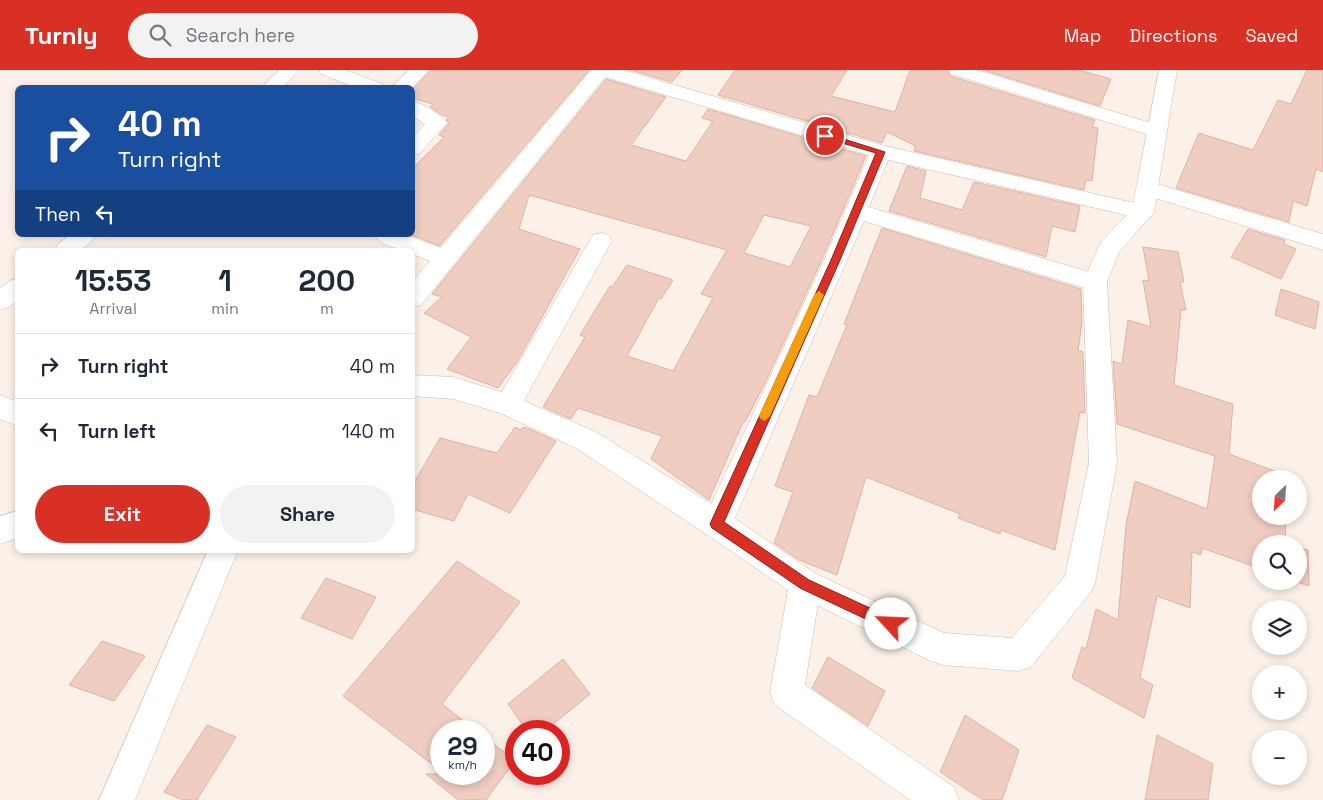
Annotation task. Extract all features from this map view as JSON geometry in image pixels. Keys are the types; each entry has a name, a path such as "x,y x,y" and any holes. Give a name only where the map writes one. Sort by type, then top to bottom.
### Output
{"street":[{"path":"273,85 290,70"},
{"path":"328,70 368,85"},
{"path":"403,85 420,70"},
{"path":"415,296 602,70 880,152 1145,200 1323,242"},
{"path":"958,70 1157,132"},
{"path":"415,385 453,388 508,405 586,440 805,584 943,649 1018,655 1079,583 1103,462 1095,282 1109,248 1145,200 1168,70"},
{"path":"415,109 436,123 415,146"},
{"path":"716,524 856,211 880,152"},
{"path":"856,211 1095,282"},
{"path":"69,248 82,237"},
{"path":"390,237 447,259"},
{"path":"508,405 601,241"},
{"path":"0,406 15,414"},
{"path":"0,530 15,525"},
{"path":"117,800 222,553"},
{"path":"805,584 787,693 941,800"}],"building":[{"path":"431,70 589,70 440,246 415,236 415,166 444,137 439,135 449,123 446,120 449,117 430,107 433,104 415,99 415,87"},
{"path":"630,70 682,70 672,82"},
{"path":"735,70 847,70 831,96 895,112 910,70 947,70 950,76 1095,120 1092,127 1098,128 1092,181 1086,180 1084,190 914,151 916,146 887,132 882,143 718,95"},
{"path":"983,70 1078,70 1111,79 1100,106"},
{"path":"1307,70 1323,70 1323,172 1316,169 1307,206 1293,201 1289,222 1176,188 1199,133 1253,150 1278,100 1291,104"},
{"path":"606,79 666,97 631,145 686,161 713,121 702,118 708,109 866,156 823,257 765,383 745,422 743,422 709,500 651,459 662,436 578,408 571,419 543,407 585,337 580,335 610,286 612,287 627,265 673,280 661,299 659,298 627,356 673,371 713,298 701,294 727,250 529,195 519,229 580,249 517,362 498,388 447,369 471,337 424,313 442,297 432,294","holes":["764,215 811,226 790,267 744,253"]},
{"path":"907,166 926,171 920,198 962,210 974,182 1080,206 1075,232 1052,226 1046,257 889,211"},
{"path":"882,228 1081,289 1082,323 1078,350 1083,352 1085,413 1080,412 1055,550 1001,530 1000,534 958,518 960,514 866,477 837,575 799,560 774,543 793,492 775,486 809,395 817,397 847,325 844,324"},
{"path":"1248,229 1285,240 1284,244 1296,249 1281,279 1231,257"},
{"path":"1143,247 1178,252 1184,282 1180,282 1186,310 1181,310 1174,385 1233,404 1229,454 1272,470 1252,470 1252,525 1286,525 1285,535 1252,535 1252,566 1202,548 1201,555 1192,552 1190,608 1157,596 1140,678 1153,685 1144,718 1072,678 1082,647 1086,649 1096,609 1118,620 1126,525 1135,481 1207,509 1215,456 1117,424 1113,361 1122,364 1128,320 1151,327 1143,280 1149,281"},
{"path":"1281,289 1319,302 1315,329 1275,315"},
{"path":"515,427 521,430 523,427 530,429 556,441 510,513 468,494 454,521 415,510 415,481 440,438 497,453"},
{"path":"1307,550 1308,550 1309,586 1307,585"},
{"path":"457,561 520,602 442,704 463,720 430,720 430,763 343,696"},
{"path":"326,578 376,597 352,639 301,618"},
{"path":"102,641 145,656 114,701 69,685"},
{"path":"828,657 885,691 868,726 812,688"},
{"path":"563,659 590,694 558,720 519,720 508,704"},
{"path":"965,715 1019,750 1002,800 983,800 940,772"},
{"path":"207,725 236,737 197,800 183,800 164,792"},
{"path":"1157,735 1213,764 1208,800 1145,800"},
{"path":"495,745 505,753 505,774 486,800 458,800 440,785 495,785"}],"slow traffic":[{"path":"765,416 819,295"}],"route":[{"path":"825,136 880,152 836,260 716,524 805,584 891,624"}]}
